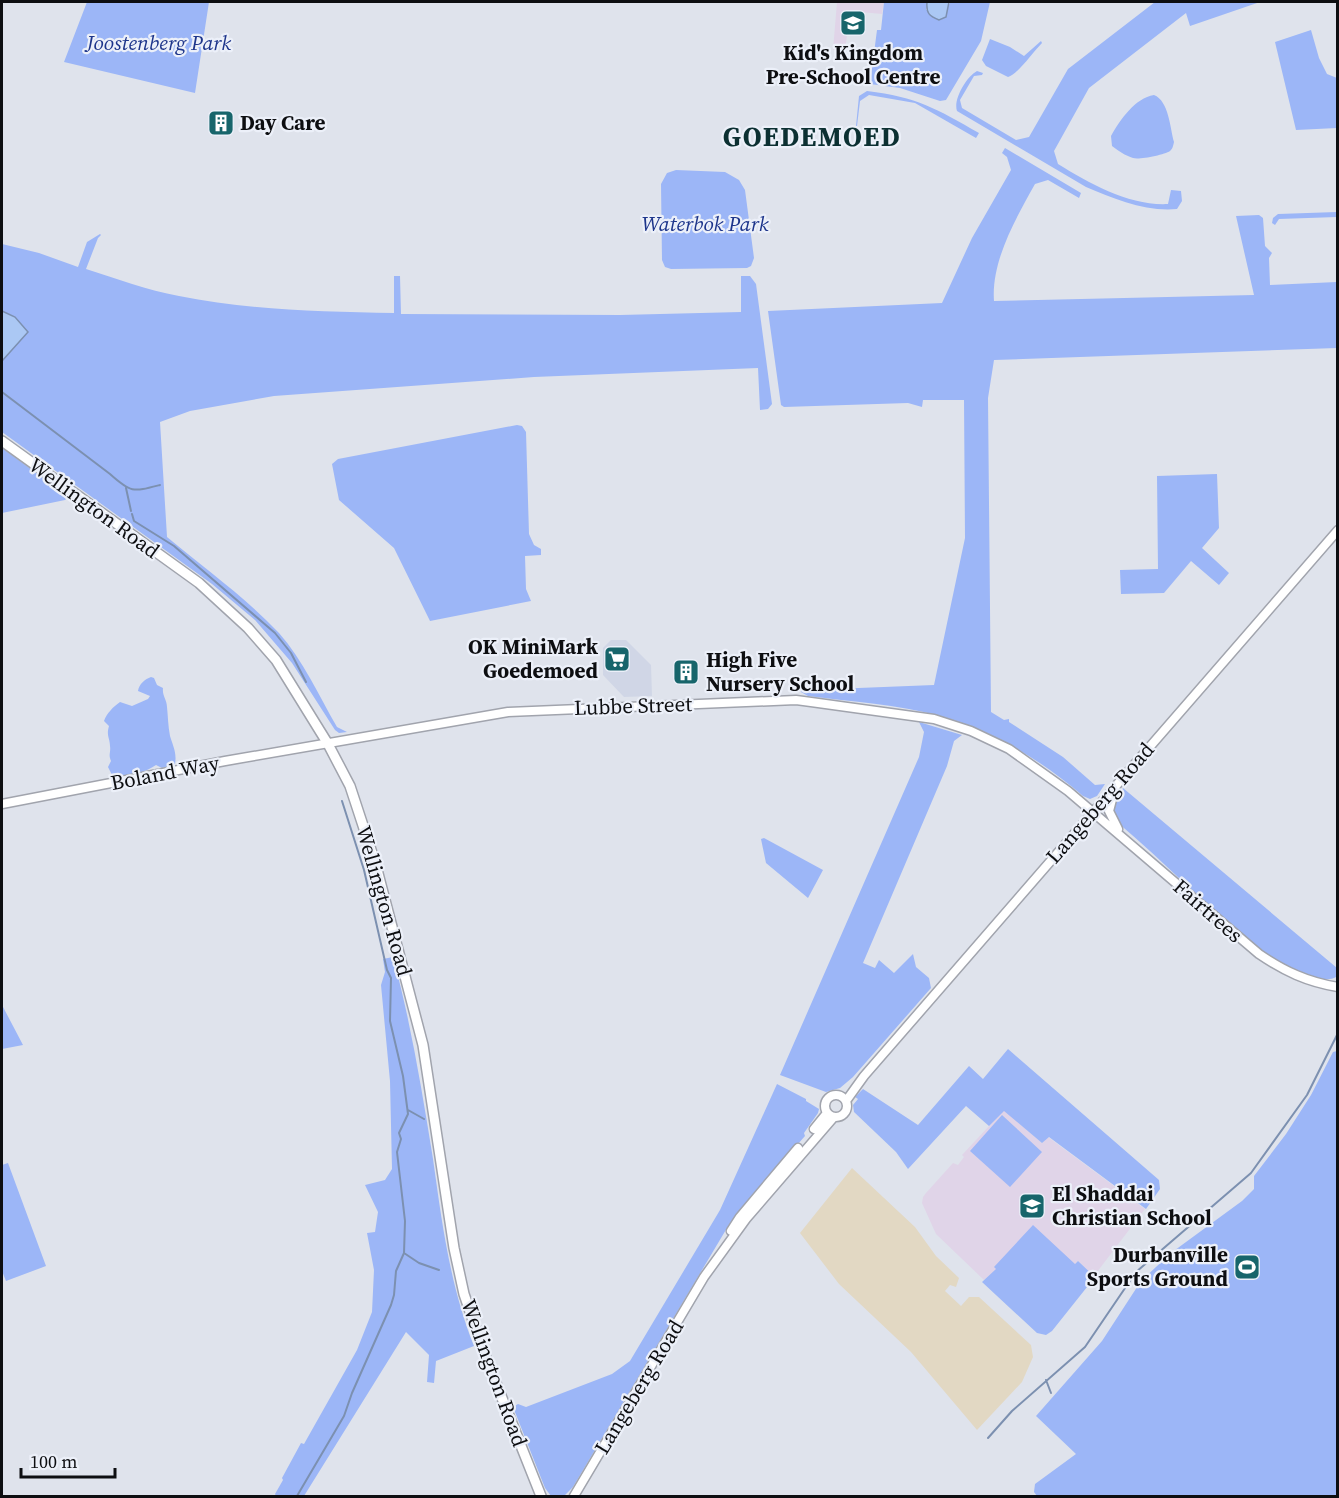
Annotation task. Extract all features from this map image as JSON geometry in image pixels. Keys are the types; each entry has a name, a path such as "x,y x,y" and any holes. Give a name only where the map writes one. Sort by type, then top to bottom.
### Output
{"main road":[{"name":"Wellington Road","path":"2,441 199,583 228,608 276,660 328,744 350,786 367,834 423,1045 454,1248 464,1294 486,1358 541,1497"},
{"name":"Langeberg Road","path":"843,1098 1338,530"},
{"name":"Lubbe Street","path":"328,744 403,729 519,711 796,700 921,717 971,731 1024,758 1092,812"},
{"name":"Boland Way","path":"2,804 328,744"},
{"path":"1116,785 1109,811 1122,837"},
{"name":"Fairtrees","path":"1092,812 1270,962 1303,979 1338,987"},
{"path":"833,1095 843,1098 847,1108 845,1112 840,1117 830,1115 825,1107 827,1099 833,1095"},
{"name":"Langeberg Road","path":"574,1497 714,1257 740,1217 830,1115"}],"shaded area":[{"path":"837,2 884,2 882,14 850,11 845,51 833,50"},
{"path":"927,2 949,2 946,17 939,20 931,15 927,9"},
{"path":"2,311 15,317 28,332 2,361"},
{"path":"611,640 626,640 651,665 652,696 624,697 603,675 603,648"},
{"name":"El Shaddai Christian School","path":"1004,1110 1042,1143 1048,1137 1145,1209 1094,1276 1078,1261 1036,1306 997,1269 984,1280 936,1234 922,1203 926,1193 953,1163 958,1165 964,1157 962,1155"},
{"path":"852,1168 915,1227 936,1256 959,1278 956,1287 950,1285 945,1291 961,1306 969,1297 979,1297 1031,1345 1033,1357 1022,1382 977,1430 911,1352 839,1284 800,1233"}],"green space":[{"name":"Joostenberg Park","path":"87,2 209,2 195,93 64,62"},
{"path":"884,2 927,2 926,10 950,4 949,2 990,2 981,41 946,100 940,101 900,88 870,84 877,30 881,30"},
{"path":"1155,2 1260,2 1190,26 1186,13 1089,88 1054,151 1058,164 1097,186 1125,197 1154,204 1168,204 1171,190 1181,191 1182,201 1177,209 1142,207 1086,187 957,111 957,101 965,83 977,71 983,73 974,76 960,100 962,108 1016,140 1029,137 1068,69"},
{"path":"1311,30 1319,58 1327,74 1337,78 1337,128 1296,130 1275,42"},
{"path":"990,39 1024,56 1041,41 1042,43 1021,67 1008,77 986,66 982,60"},
{"path":"867,91 926,105 979,133 976,138 915,103 869,95 860,101 856,126 859,96"},
{"path":"1154,95 1159,98 1166,109 1174,142 1173,147 1170,151 1157,156 1130,157 1112,146 1111,136 1134,105"},
{"path":"1005,148 1081,193 1079,198 1048,180 1035,184 1006,240 996,271 994,301 1254,295 1236,216 1259,215 1263,218 1265,246 1272,253 1269,258 1270,285 1337,282 1337,348 994,360 988,398 991,712 1004,720 1009,719 1009,722 1063,757 1095,785 1105,784 1097,796 1090,799 1034,759 979,729 940,716 907,709 808,696 801,692 799,685 802,684 808,690 934,685 965,538 964,400 923,400 922,407 908,403 784,407 781,405 768,311 942,303 972,238 1011,170 1007,157 1002,153"},
{"name":"Waterbok Park","path":"676,170 725,172 739,180 745,190 754,258 751,266 747,268 671,269 665,267 662,260 661,184 667,173"},
{"path":"1337,212 1337,217 1279,219 1275,225 1272,223 1273,218 1278,214"},
{"path":"100,234 86,269 179,296 205,301 286,309 394,313 394,276 400,276 401,314 620,315 741,312 741,276 750,276 756,284 772,404 768,409 760,410 758,368 534,377 274,396 190,411 160,422 167,537 238,595 279,633 303,666 337,727 347,732 339,733 292,663 255,620 212,584 2,432 2,244 39,253 78,267 87,242"},
{"path":"517,425 522,426 526,432 529,534 534,545 541,549 541,555 525,556 526,589 531,601 430,621 394,548 339,500 332,464 338,459"},
{"path":"2,448 68,497 65,500 2,513"},
{"path":"1217,474 1219,528 1202,548 1229,573 1219,585 1191,561 1164,593 1121,594 1120,570 1158,569 1157,476"},
{"path":"151,677 157,685 163,688 175,764 162,768 156,765 129,775 112,775 108,767 111,761 109,726 104,721 110,710 120,702 132,706 148,699 150,696 138,691 143,682"},
{"path":"919,722 962,735 954,741 947,766 863,963 875,968 879,960 894,973 913,954 916,967 929,978 931,988 853,1077 840,1088 826,1092 780,1075 919,757 924,732"},
{"path":"1123,788 1337,968 1336,977 1320,979 1287,966 1261,950 1224,919 1117,822 1113,809"},
{"path":"764,838 823,870 808,898 766,863 761,839"},
{"path":"393,957 416,1057 448,1254 459,1300 474,1346 436,1361 434,1383 427,1382 429,1355 406,1332 304,1496 276,1496 282,1478 301,1443 304,1444 357,1350 372,1312 374,1270 367,1233 375,1232 378,1212 365,1185 385,1180 392,1169 390,1081 381,985 385,972 383,959"},
{"path":"2,1005 23,1045 2,1049"},
{"path":"1008,1049 1159,1180 1160,1189 1146,1209 1049,1137 1042,1143 1004,1111 989,1126 966,1106 908,1169 896,1152 854,1112 853,1105 858,1099 855,1097 863,1089 918,1125 969,1066 983,1079"},
{"name":"Durbanville Sports Ground","path":"1337,1051 1337,1496 1037,1496 1034,1492 1035,1484 1076,1454 1036,1416 1102,1341 1141,1281 1171,1253 1242,1201 1254,1189 1254,1176 1286,1134 1311,1095 1333,1052"},
{"path":"777,1084 806,1099 819,1109 818,1113 804,1133 805,1136 743,1206 727,1228 573,1487 564,1496 551,1496 545,1488 513,1407 518,1404 526,1407 612,1374 630,1361 720,1210"},
{"path":"1002,1115 1042,1152 1010,1187 970,1151"},
{"path":"8,1163 46,1266 6,1281 2,1271 2,1165"},
{"path":"1033,1225 1075,1264 1078,1261 1095,1277 1052,1331 1046,1335 1037,1333 982,1282"}],"waterway":[{"path":"2,392 128,488 138,490 160,485"},
{"path":"126,488 131,511"},
{"path":"132,514 134,521 174,546 275,633 291,653 306,682"},
{"path":"297,1496 344,1416 391,1305 396,1271 404,1253 405,1221 397,1152 401,1139 399,1133 408,1114 403,1076 390,1021 391,978 387,970 364,870 342,801"},
{"path":"988,1438 1012,1411 1085,1347 1136,1272 1251,1173 1307,1095 1338,1033"},
{"path":"408,1110 424,1119"},
{"path":"404,1253 419,1263 439,1270"},
{"path":"1046,1380 1051,1393"}],"place":[{"name":"Kid's Kingdom Pre-School Centre","path":"853,23"},
{"name":"Day Care","path":"221,123"},
{"name":"OK MiniMark Goedemoed","path":"617,659"},
{"name":"High Five Nursery School","path":"686,672"},
{"name":"El Shaddai Christian School","path":"1032,1206"},
{"name":"Durbanville Sports Ground","path":"1247,1267"}],"district":[{"name":"GOEDEMOED","path":"812,137"}]}
